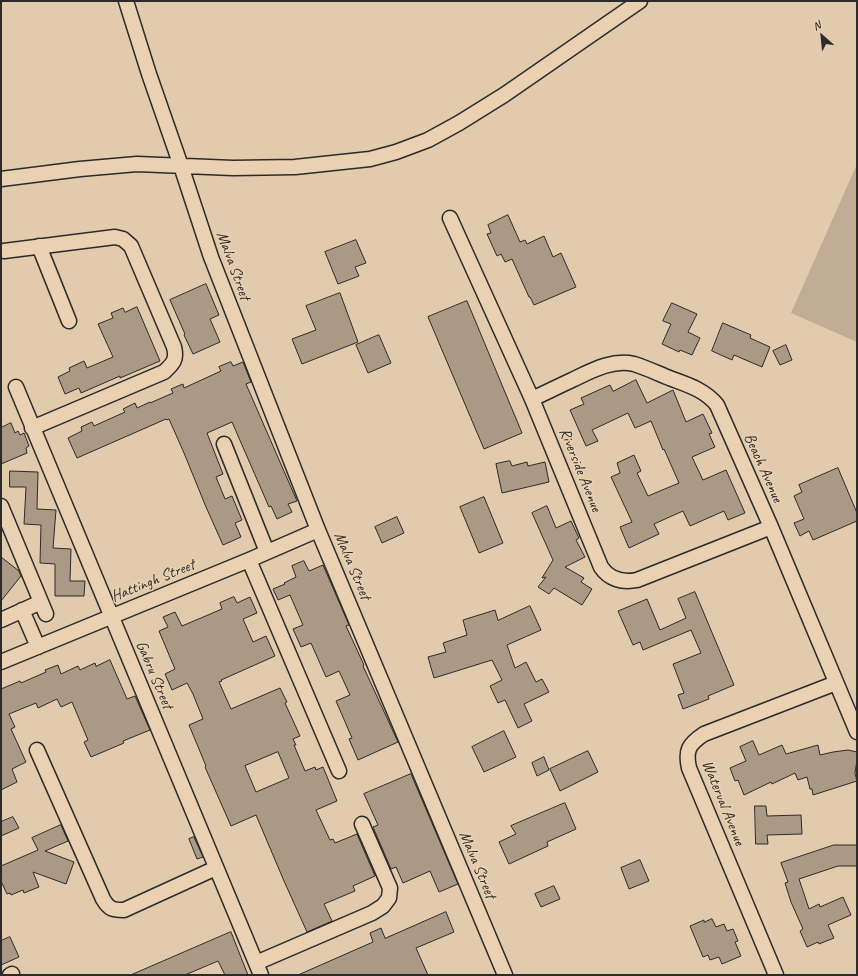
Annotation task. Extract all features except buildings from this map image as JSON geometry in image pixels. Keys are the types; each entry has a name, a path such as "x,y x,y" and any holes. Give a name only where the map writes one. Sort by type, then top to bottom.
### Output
{"street":[{"name":"Malva Street","path":"126,1 210,257 318,530 505,975"},
{"path":"1,179 80,169 137,164 233,168 295,167 370,159 396,152 428,140 460,123 640,1"},
{"name":"Riverside Avenue","path":"450,218 532,399 601,567 607,574 624,582 630,582 648,577 771,527"},
{"path":"4,250 115,237 124,239 131,246 174,347 176,355 173,364 164,372 32,428"},
{"path":"39,246 69,321"},
{"name":"Beach Avenue","path":"532,399 596,368 608,364 627,362 707,394 717,405 771,527 857,732"},
{"name":"Gabru Street","path":"16,387 258,969"},
{"path":"224,444 268,552"},
{"path":"1,506 43,608 22,610 1,620"},
{"name":"Hattingh Street","path":"1,662 318,530"},
{"path":"249,560 339,771"},
{"path":"22,610 38,647"},
{"name":"Waterval Avenue","path":"776,975 689,768 687,760 688,749 694,741 704,734 836,683"},
{"path":"37,750 108,908 124,910 216,868"},
{"path":"258,969 372,913 383,906 389,898 390,888 362,824"}],"shaded area":[{"path":"857,164 857,342 791,313"}]}
